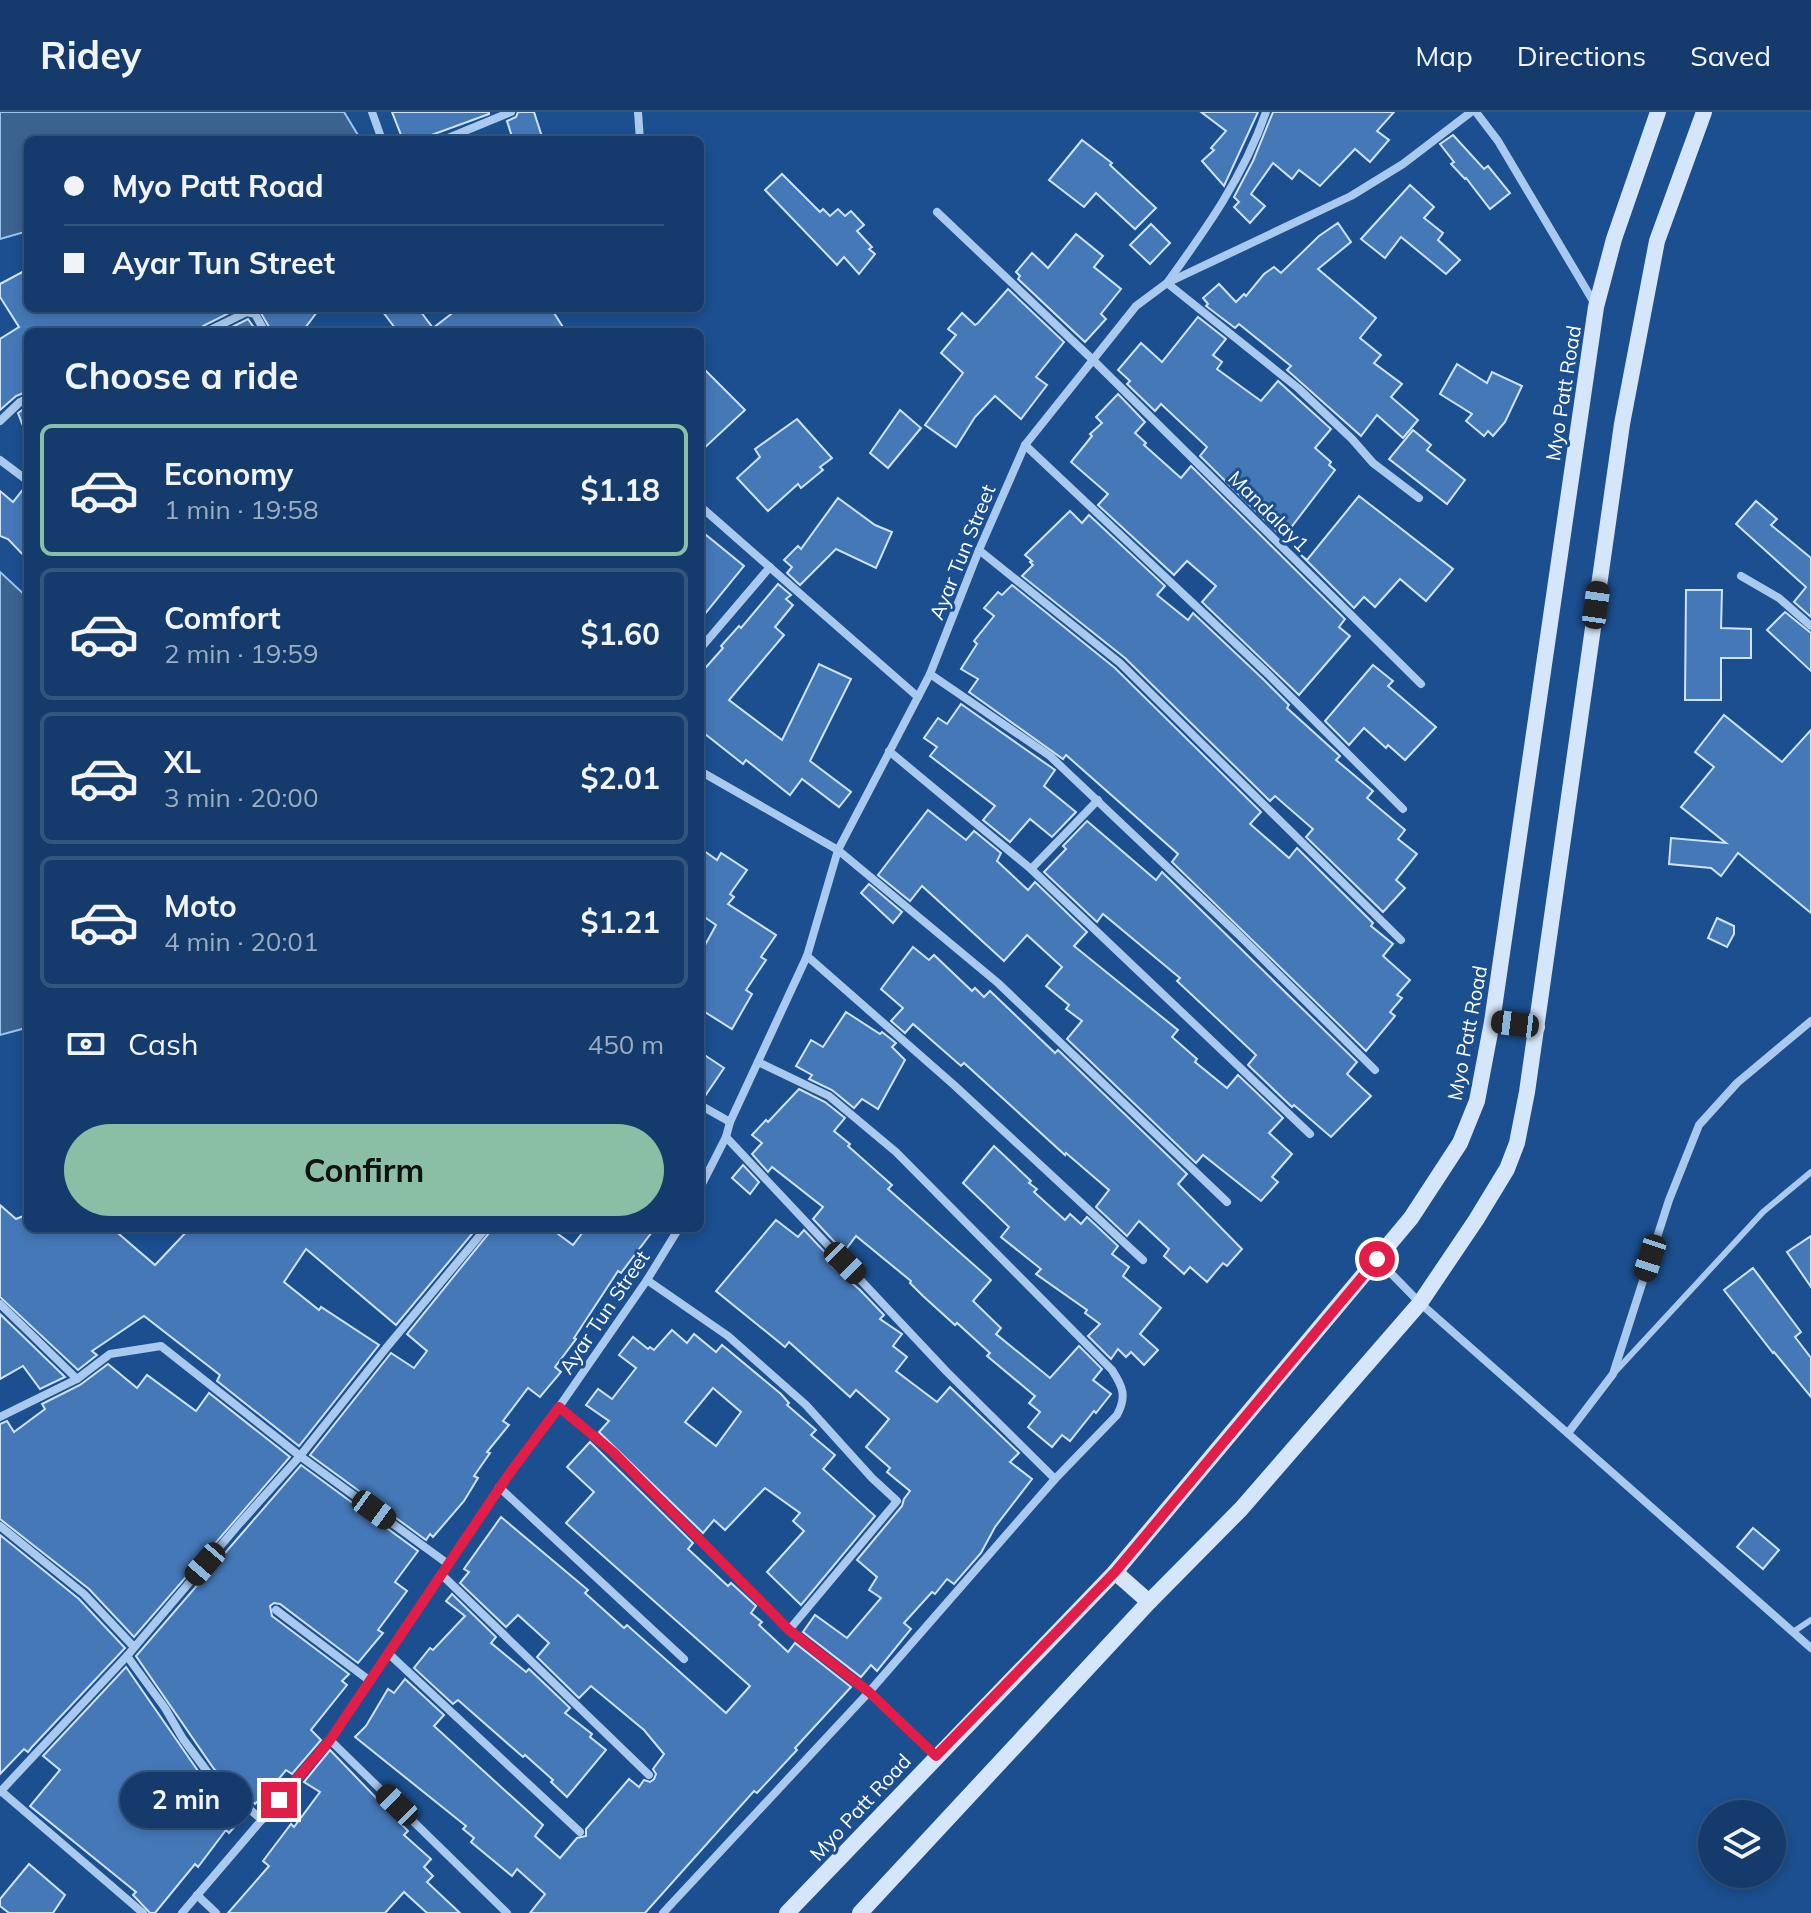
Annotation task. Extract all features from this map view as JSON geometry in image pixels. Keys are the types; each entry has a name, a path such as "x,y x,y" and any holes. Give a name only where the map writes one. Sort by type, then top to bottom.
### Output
{"main road":[{"name":"Myo Patt Road","path":"787,1913 1115,1572 1411,1218 1460,1143 1477,1101 1492,1022 1596,307 1614,239 1658,112"},
{"path":"860,1913 1149,1602 1241,1509 1420,1303 1507,1169 1517,1143 1537,1027 1625,409 1657,241 1704,112"},
{"path":"1492,1022 1537,1027"},
{"path":"1115,1572 1149,1602"}],"street":[{"path":"372,112 381,136"},
{"path":"453,136 511,112"},
{"path":"638,112 640,136"},
{"path":"1266,112 1253,148 1220,208 1167,283 1298,388 1373,463 1419,498"},
{"path":"1474,112 1498,141 1596,307"},
{"name":"Ayar Tun Street","path":"704,1180 807,956 838,850 930,674 1025,445 1136,306 1167,283 1351,196 1403,164 1474,112"},
{"name":"Mandalay1","path":"937,212 1093,360 1421,684"},
{"path":"214,328 244,312"},
{"path":"252,312 263,328"},
{"path":"0,421 24,400"},
{"path":"1025,445 1268,674 1403,809"},
{"path":"0,460 24,478"},
{"path":"704,509 918,697"},
{"path":"979,550 1120,663 1401,940"},
{"path":"704,644 770,567"},
{"path":"1741,576 1779,598 1811,626"},
{"path":"930,674 1050,756 1238,934 1375,1070"},
{"path":"889,751 1031,869 1310,1134"},
{"path":"704,773 838,850 998,983 1227,1202"},
{"path":"1031,869 1098,800"},
{"path":"807,956 954,1085 1143,1260"},
{"path":"1568,1433 1613,1374 1669,1200 1699,1125 1737,1083 1811,1021"},
{"path":"663,1913 869,1692 1055,1479 1117,1415 1123,1404 1123,1387 1112,1370 896,1152 829,1096 758,1062"},
{"path":"704,1107 730,1122"},
{"path":"726,1137 947,1372 1055,1479"},
{"path":"143,1913 0,1792 127,1656 300,1456 483,1232"},
{"name":"Ayar Tun Street","path":"182,1913 330,1740 499,1487 559,1407 677,1232"},
{"path":"1377,1259 1420,1303 1811,1648"},
{"path":"647,1280 728,1336 795,1395 897,1501 789,1630"},
{"path":"0,1304 77,1379"},
{"path":"0,1417 77,1379 110,1354 161,1346 300,1456 448,1564"},
{"path":"559,1407 613,1452 789,1630 869,1692 936,1756"},
{"path":"499,1487 684,1659"},
{"path":"0,1526 84,1594 134,1647"},
{"path":"441,1574 649,1775"},
{"path":"276,1610 370,1681"},
{"path":"388,1653 580,1832"},
{"path":"127,1656 209,1774 262,1820"},
{"path":"330,1740 507,1913"},
{"path":"197,1895 216,1913"}],"lane":[{"path":"1613,1374 1763,1212 1811,1172"},
{"path":"1793,1632 1811,1620"}],"water":[{"path":"0,112 344,112 359,136 24,136 24,232 0,239"},
{"path":"0,572 24,594 24,1028 0,1035"}],"building":[{"path":"392,112 489,112 429,136 401,136"},
{"path":"518,112 534,112 542,136 512,136 507,121 516,117"},
{"path":"1201,112 1258,112 1224,186 1202,161 1214,150 1211,148 1226,131"},
{"path":"1273,112 1394,112 1377,131 1389,140 1370,162 1355,149 1320,186 1299,170 1292,179 1273,163 1251,194 1265,206 1250,223 1234,207 1239,202 1234,197"},
{"path":"1453,135 1484,169 1488,166 1510,193 1490,209 1451,164 1454,162 1440,144"},
{"path":"1082,140 1112,163 1110,165 1156,208 1135,229 1096,193 1084,207 1049,180"},
{"path":"782,174 820,212 823,209 830,216 838,209 845,216 851,211 864,225 857,231 875,254 859,274 844,257 837,265 765,190"},
{"path":"1410,185 1434,207 1424,218 1443,233 1438,240 1460,260 1446,274 1401,237 1385,258 1361,239"},
{"path":"1338,223 1351,242 1318,269 1376,318 1360,338 1381,355 1374,363 1402,384 1391,397 1418,420 1403,438 1377,415 1361,436 1287,370 1291,366 1239,324 1235,328 1206,306 1208,304 1203,298 1219,284 1236,302 1244,294 1246,296 1264,274 1274,267 1281,273 1319,236"},
{"path":"1151,224 1170,243 1150,264 1130,245"},
{"path":"1076,234 1103,256 1094,267 1121,289 1101,314 1106,319 1085,342 1018,279 1020,276 1016,272 1032,253 1048,268"},
{"path":"24,271 24,312 231,312 202,328 24,328 24,393 0,410 0,339 19,327 0,297 0,284"},
{"path":"1008,289 1064,342 1036,377 1047,385 1021,419 995,396 975,417 956,447 925,425 963,373 941,353 956,335 948,329 962,313 975,325 978,323"},
{"path":"260,312 317,312 305,328 270,328"},
{"path":"383,312 421,312 433,328 395,328"},
{"path":"454,312 554,312 564,328 433,328"},
{"path":"1198,317 1226,339 1213,355 1222,362 1217,369 1261,401 1278,381 1331,429 1315,448 1331,462 1329,465 1335,470 1283,538 1200,456 1207,447 1161,404 1155,411 1127,384 1130,381 1118,370 1141,343 1162,362"},
{"path":"248,319 254,328 230,328"},
{"path":"1457,364 1487,383 1492,372 1522,386 1505,422 1493,436 1488,431 1484,436 1466,421 1472,414 1440,394"},
{"path":"704,369 745,410 704,448"},
{"path":"1118,394 1145,422 1135,433 1146,443 1144,445 1181,478 1191,466 1345,619 1339,627 1350,636 1299,695 1202,602 1216,586 1187,561 1174,575 1098,505 1108,494 1071,462 1092,436 1090,434 1102,423 1096,417"},
{"path":"24,409 24,428 18,413"},
{"path":"900,410 921,428 888,468 870,453"},
{"path":"797,419 832,458 820,467 823,470 801,488 798,484 768,511 737,478 760,457 755,449"},
{"path":"1413,430 1431,445 1427,450 1465,480 1447,504 1389,459"},
{"path":"24,488 24,556 8,539 0,536 0,491 13,502"},
{"path":"1359,496 1453,569 1426,601 1400,579 1375,607 1364,597 1354,608 1301,555 1307,560"},
{"path":"838,498 875,525 892,532 876,568 836,549 800,585 787,573 792,567 784,560 798,546 801,549"},
{"path":"1756,501 1777,519 1771,525 1811,558 1811,617 1794,602 1806,587 1736,524"},
{"path":"1070,511 1082,523 1089,515 1165,586 1157,595 1188,620 1193,613 1263,679 1289,705 1287,708 1340,756 1336,760 1373,791 1367,798 1405,830 1398,839 1417,854 1396,880 1405,888 1383,912 1306,837 1313,829 1275,796 1270,801 1125,658 1022,576 1033,565 1025,555"},
{"path":"704,533 744,566 704,615"},
{"path":"778,584 791,595 786,599 793,605 775,627 784,635 729,700 782,740 819,664 851,679 810,761 851,792 839,807 802,779 790,795 746,760 743,764 704,733 704,669 723,648 721,646 739,626 741,628"},
{"path":"1012,585 1115,668 1261,812 1250,824 1289,858 1297,848 1373,923 1371,926 1393,944 1383,956 1410,980 1397,995 1402,998 1390,1012 1395,1016 1366,1051 1172,862 1178,854 1066,755 1063,759 969,692 978,679 961,669 977,644 974,641 994,616 984,608 998,592 1002,595"},
{"path":"1686,590 1722,590 1721,628 1751,629 1751,658 1721,658 1721,700 1685,700"},
{"path":"1785,612 1811,633 1811,671 1767,630"},
{"path":"1373,665 1393,681 1388,686 1436,727 1405,760 1364,728 1349,745 1325,721"},
{"path":"961,704 1055,770 1044,786 1076,812 1052,837 1030,819 1010,842 983,820 995,806 930,756 937,747 924,738 938,718 947,724"},
{"path":"1724,715 1782,762 1811,730 1811,913 1738,853 1721,876 1711,868 1669,864 1671,838 1726,843 1681,807 1714,767 1695,752"},
{"path":"928,810 966,840 974,831 1001,853 997,861 1028,890 1035,882 1087,932 1074,946 1178,1030 1172,1037 1197,1059 1195,1062 1227,1088 1238,1075 1283,1118 1269,1133 1292,1154 1272,1177 1278,1182 1261,1201 1203,1155 1196,1163 1067,1039 1082,1021 1066,1009 1069,1005 1046,986 1062,967 1027,935 1004,961 922,886 910,901 878,875"},
{"path":"1087,821 1156,880 1162,872 1357,1062 1347,1074 1371,1096 1331,1137 1294,1105 1292,1107 1248,1065 1256,1055 1177,981 1180,978 1103,914 1097,922 1044,872"},
{"path":"704,851 717,860 721,853 747,870 730,894 734,897 728,904 776,935 761,957 766,960 746,990 752,994 732,1029 704,1012 704,947 716,925 704,917"},
{"path":"869,884 902,912 893,923 861,893"},
{"path":"1717,918 1734,926 1734,934 1727,947 1708,938"},
{"path":"913,947 929,960 934,955 972,991 975,988 984,997 990,991 1055,1053 1058,1050 1187,1174 1178,1184 1242,1249 1227,1266 1223,1263 1207,1282 1190,1267 1184,1274 1164,1256 1169,1249 1139,1221 1127,1236 1096,1207 1109,1190 1065,1155 964,1063 961,1066 913,1024 905,1033 891,1021 903,1008 881,989"},
{"path":"846,1012 896,1043 892,1047 905,1060 878,1109 862,1099 854,1108 832,1090 809,1079 812,1075 796,1066 811,1040 823,1047"},
{"path":"704,1055 724,1068 704,1098"},
{"path":"799,1089 825,1102 845,1118 834,1131 892,1185 888,1189 991,1280 973,1301 1001,1328 996,1334 1050,1378 1079,1346 1102,1369 1093,1380 1111,1394 1070,1441 1062,1435 1052,1447 1028,1427 1040,1412 1029,1403 1035,1396 987,1356 990,1353 923,1296 911,1281 856,1236 844,1252 813,1219 823,1207 772,1167 768,1172 752,1154 762,1143 752,1135"},
{"path":"994,1146 1031,1181 1029,1183 1037,1189 1034,1192 1065,1220 1070,1214 1081,1224 1087,1217 1118,1246 1112,1254 1129,1267 1123,1276 1161,1308 1140,1334 1158,1350 1144,1365 1131,1352 1126,1357 1118,1349 1111,1359 1088,1336 1100,1324 1085,1313 1087,1310 1036,1274 1041,1269 1001,1237 1009,1227 963,1183"},
{"path":"743,1165 759,1182 750,1194 732,1178"},
{"path":"0,1205 16,1219 24,1216 24,1232 117,1232 155,1265 186,1232 474,1232 396,1325 306,1249 284,1282 319,1310 321,1307 379,1345 299,1446 217,1381 220,1375 144,1316 92,1351 97,1355 78,1370 0,1297"},
{"path":"776,1220 798,1237 804,1230 835,1263 832,1266 884,1315 880,1319 902,1334 893,1346 907,1357 896,1371 937,1402 950,1387 1019,1453 1010,1462 1032,1479 995,1527 981,1553 954,1584 947,1579 935,1594 932,1592 904,1623 911,1629 877,1671 871,1665 861,1677 803,1632 815,1615 847,1638 881,1598 869,1590 877,1577 857,1560 902,1506 910,1491 887,1472 890,1468 866,1447 889,1419 856,1390 850,1397 789,1342 785,1347 716,1291"},
{"path":"490,1232 555,1232 573,1245 583,1232 652,1232 621,1273 618,1271 555,1367 561,1372 540,1397 528,1388 503,1421 509,1425 487,1452 490,1453 474,1476 478,1478 464,1501 433,1537 430,1534 426,1540 310,1455 391,1353 414,1368 427,1351 407,1334"},
{"path":"1811,1236 1811,1287 1787,1252"},
{"path":"1753,1268 1801,1332 1795,1337 1811,1358 1811,1397 1724,1290"},
{"path":"0,1314 65,1377 40,1389 23,1366 0,1379"},
{"path":"672,1330 687,1343 694,1334 716,1352 722,1345 781,1394 789,1403 787,1405 816,1430 811,1435 835,1455 823,1469 875,1516 801,1605 767,1572 804,1531 793,1521 800,1513 765,1488 725,1530 714,1520 703,1533 599,1432 609,1421 586,1405 598,1389 612,1399 636,1368 619,1355 633,1337 654,1350","holes":["713,1388 741,1412 716,1446 685,1422"]},
{"path":"108,1364 137,1388 147,1375 196,1411 209,1393 290,1457 134,1637 89,1589 0,1519 0,1424 7,1421 14,1432 45,1409 42,1404 80,1385"},
{"path":"590,1442 693,1543 688,1549 728,1586 731,1583 756,1606 751,1613 762,1622 759,1625 788,1652 795,1643 851,1687 795,1748 797,1750 757,1793 754,1791 645,1913 530,1913 545,1894 517,1869 512,1876 489,1857 471,1842 474,1838 463,1829 466,1826 355,1737 366,1726 388,1689 394,1693 405,1679 444,1715 434,1726 543,1825 535,1836 560,1858 577,1838 586,1836 586,1829 629,1779 639,1787 644,1780 650,1782 654,1779 656,1774 653,1769 664,1754 644,1730 591,1686 579,1698 537,1657 549,1643 518,1615 506,1627 460,1583 469,1572 464,1569 501,1517 588,1590 585,1593 624,1628 627,1625 726,1713 750,1686 566,1523 594,1492 567,1467"},
{"path":"301,1465 418,1551 395,1582 407,1591 378,1630 383,1633 358,1663 280,1604 270,1606 272,1616 349,1674 342,1681 347,1685 311,1730 321,1740 292,1774 286,1770 261,1801 255,1804 214,1769 136,1656"},
{"path":"1753,1528 1779,1550 1763,1569 1737,1547"},
{"path":"0,1535 79,1599 125,1648 28,1752 24,1749 0,1774"},
{"path":"452,1594 496,1637 491,1643 526,1672 529,1669 570,1708 565,1713 592,1734 590,1737 606,1750 567,1797 525,1755 523,1757 458,1700 453,1704 414,1668 430,1648 433,1650 465,1616 446,1601"},
{"path":"126,1667 203,1778 245,1815 229,1833 226,1830 198,1867 195,1864 155,1913 150,1913 133,1895 136,1892 30,1806 60,1770 43,1756"},
{"path":"330,1750 408,1831 404,1835 431,1859 424,1867 433,1876 427,1882 460,1913 427,1913 404,1892 385,1913 228,1913 269,1866 263,1861 320,1792 304,1782"},
{"path":"29,1864 65,1895 53,1913 9,1913 0,1906 0,1899"}],"route":[{"path":"279,1800 330,1740 509,1474 559,1407 613,1452 789,1630 869,1692 936,1756 1115,1572 1377,1259"}]}
